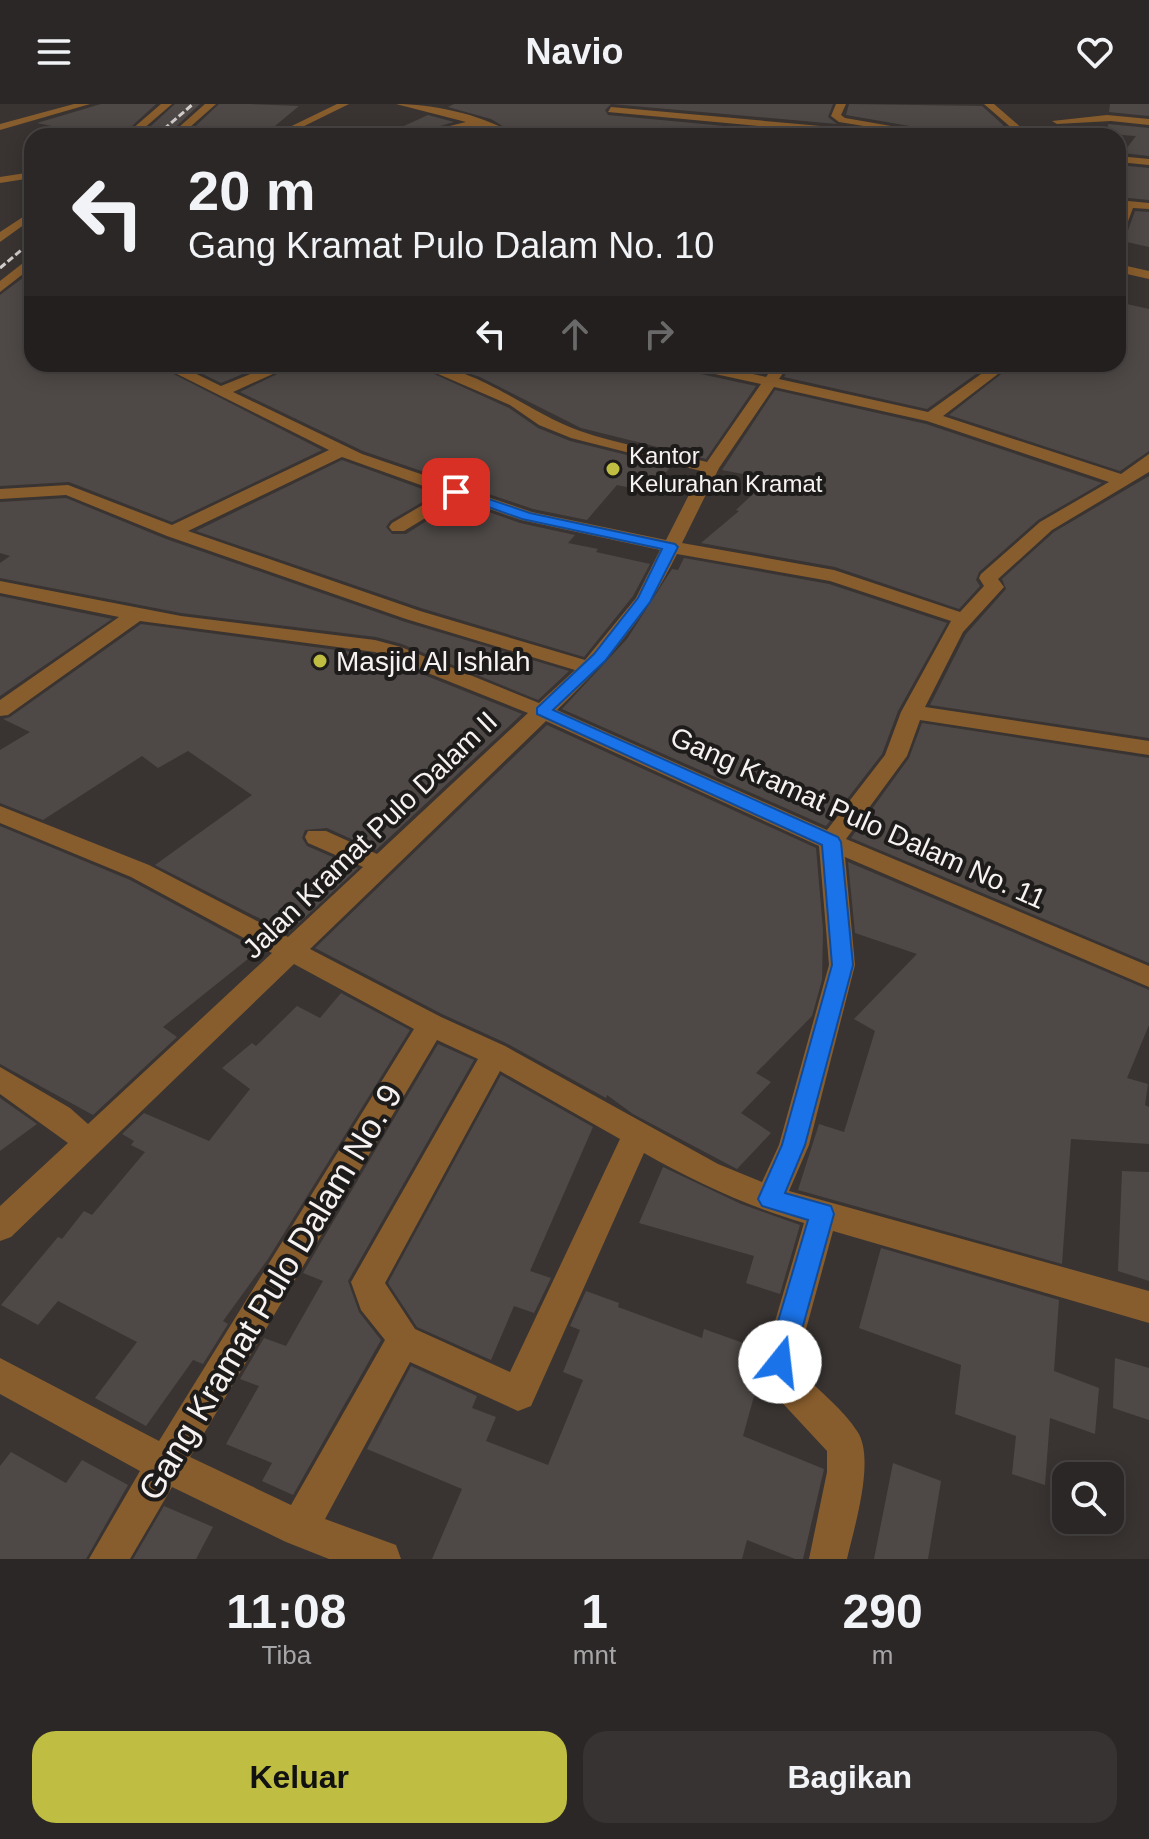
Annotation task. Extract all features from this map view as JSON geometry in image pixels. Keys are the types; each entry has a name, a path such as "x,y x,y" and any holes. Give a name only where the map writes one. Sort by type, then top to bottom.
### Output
{"street":[{"path":"0,127 85,104"},
{"path":"138,128 167,104"},
{"path":"183,128 211,104"},
{"path":"293,128 344,104"},
{"path":"401,104 437,109 492,128"},
{"path":"617,104 611,110 784,128"},
{"path":"841,104 836,116 892,128"},
{"path":"989,104 1000,118 1014,128"},
{"path":"1106,128 1109,104"},
{"path":"69,110 97,115"},
{"path":"1057,121 1107,119 1149,122"},
{"path":"451,128 478,122"},
{"path":"847,128 853,122"},
{"path":"1126,160 1149,162"},
{"path":"0,180 24,176"},
{"path":"1126,203 1149,206"},
{"path":"0,238 24,220"},
{"path":"0,288 24,267"},
{"path":"1126,270 1149,275"},
{"path":"13,277 24,282"},
{"path":"181,372 343,450 527,516 671,547 834,576 963,619"},
{"path":"221,391 268,372"},
{"path":"442,372 515,402 545,422 577,435 711,468"},
{"path":"931,417 993,372"},
{"path":"776,373 931,417 1124,481"},
{"name":"Jalan Kramat Pulo Dalam II","path":"0,1227 295,950 588,667 645,599 711,468 776,373"},
{"path":"173,532 343,450"},
{"path":"770,1199 794,1145 842,965 831,842 896,756 912,712 963,619 994,587 988,578 1046,526 1144,468 1149,459"},
{"path":"0,494 68,490 173,532 413,615 588,667"},
{"path":"398,527 456,492"},
{"name":"Gang Kramat Pulo Dalam No. 11","path":"0,587 135,615 244,631 361,642 394,651 543,711 831,842 1149,977"},
{"path":"0,710 135,615"},
{"path":"912,712 1149,748"},
{"path":"0,814 140,871 295,950 431,1025 495,1054 707,1173 770,1199 1149,1307"},
{"path":"317,837 382,866"},
{"name":"Gang Kramat Pulo Dalam No. 9","path":"108,1559 431,1025"},
{"path":"299,1529 403,1341 400,1329 374,1304 368,1282 495,1054"},
{"path":"0,1079 59,1117 89,1142"},
{"path":"403,1341 518,1394 637,1134"},
{"path":"822,1214 780,1362 787,1383 845,1444 846,1472 828,1559"},
{"path":"0,1375 166,1465 299,1529 382,1559"}],"building":[{"path":"101,104 156,104 130,128 62,128 37,123"},
{"path":"175,104 200,104 174,128 149,128"},
{"path":"219,104 299,106 273,128 194,128"},
{"path":"454,104 611,104 605,110 608,115 747,128 506,128 491,119 448,107"},
{"path":"611,104 833,104 828,117 837,124"},
{"path":"849,104 982,106 1005,128 921,128 846,115"},
{"path":"1110,104 1149,104 1149,116 1109,112"},
{"path":"428,115 454,122 433,128 400,128"},
{"path":"1108,124 1149,128 1149,156 1126,153 1136,136 1126,135 1126,128 1108,128"},
{"path":"1126,166 1149,168 1149,200 1126,198"},
{"path":"1135,211 1149,212 1149,247 1126,242"},
{"path":"24,277 24,372 170,372 322,450 172,522 69,482 0,486 0,295"},
{"path":"1126,304 1149,309 1149,451 1120,471 949,415 1004,372 1126,372"},
{"path":"199,372 248,372 221,383"},
{"path":"281,372 430,372 509,408 538,428 570,441 671,466 650,492 617,485 587,520 533,509 363,451 240,392"},
{"path":"465,372 691,372 756,386 706,459 581,428"},
{"path":"787,372 979,372 927,409 784,377"},
{"path":"775,390 926,424 1102,483 1038,520 979,572 976,580 980,586 959,609 835,567 701,543 739,511 736,510 754,493 749,492 764,478 722,470"},
{"path":"342,460 436,494 390,521 386,527 392,534 406,534 458,501 520,523 575,535 568,543 650,564 633,596 584,657 421,608 196,531"},
{"path":"1149,476 1149,738 930,705 966,634 1006,589 1002,579 1054,532"},
{"path":"66,498 166,539 405,622 569,671 538,700 402,644 376,637 181,613 0,578 0,563 10,556 0,553 0,502"},
{"path":"684,558 829,584 947,623 898,711 882,754 826,826 562,709 627,639 672,569 678,570"},
{"path":"0,596 112,619 0,696"},
{"path":"141,624 374,655 522,714 376,850 327,828 305,830 302,838 307,846 358,868 288,933 155,865 252,795 188,751 158,768 142,756 43,820 0,803 0,750 30,732 3,719"},
{"path":"922,723 1149,758 1149,963 851,838 909,758"},
{"path":"547,725 816,848 823,930 822,980 812,1016 756,1073 771,1082 741,1113 771,1133 737,1169 633,1114 607,1095 606,1098 506,1043 442,1014 315,948"},
{"path":"0,826 130,880 259,950 163,1027 177,1037 93,1115 0,1064"},
{"path":"848,862 1149,990 1149,1025 1127,1078 1148,1084 1145,1105 1149,1107 1149,1144 1071,1139 1062,1264 798,1190 819,1124 844,1132 875,1031 854,1019 917,954 855,933"},
{"path":"341,993 410,1030 268,1259 223,1321 228,1324 203,1364 193,1360 146,1426 95,1398 137,1342 58,1301 38,1325 1,1305 58,1237 62,1239 84,1211 92,1215 145,1152 131,1145 134,1141 122,1134 144,1113 209,1141 250,1089 222,1068 252,1043 256,1046 297,1006 320,1018"},
{"path":"438,1044 474,1060 348,1281 359,1312 381,1340 293,1495 262,1481 272,1463 226,1444 259,1386 240,1379 264,1338 286,1346 323,1281 303,1273"},
{"path":"501,1075 593,1127 530,1271 551,1278 534,1313 514,1306 491,1360 417,1327 388,1283"},
{"path":"0,1098 37,1124 0,1151"},
{"path":"663,1167 741,1204 800,1225 780,1294 746,1283 754,1256 639,1223"},
{"path":"1122,1171 1149,1172 1149,1281 1118,1271"},
{"path":"881,1248 1059,1300 1054,1371 1099,1388 1095,1434 1050,1418 1045,1485 1012,1474 1016,1436 955,1414 961,1365 859,1328"},
{"path":"586,1291 619,1303 618,1307 702,1338 704,1329 763,1350 762,1367 743,1436 824,1469 803,1559 795,1559 747,1540 742,1559 432,1559 462,1489 367,1449 411,1366 477,1396 472,1408 496,1417 486,1441 548,1465 583,1380 563,1372 580,1330 570,1326"},
{"path":"1115,1358 1149,1368 1149,1420 1113,1408"},
{"path":"11,1452 66,1483 82,1460 128,1485 86,1559 0,1559 0,1466"},
{"path":"893,1463 941,1481 928,1559 874,1559"},
{"path":"164,1506 213,1527 196,1559 133,1559"}],"railway":[{"path":"165,128 193,104"},
{"path":"0,268 24,248"}],"place":[{"name":"Kantor Kelurahan Kramat","path":"613,469"},
{"name":"Masjid Al Ishlah","path":"320,661"}],"route":[{"path":"456,492 527,516 671,547 645,599 615,638 599,658 543,711 831,842 842,965 794,1145 770,1199 822,1214 780,1362"}]}
